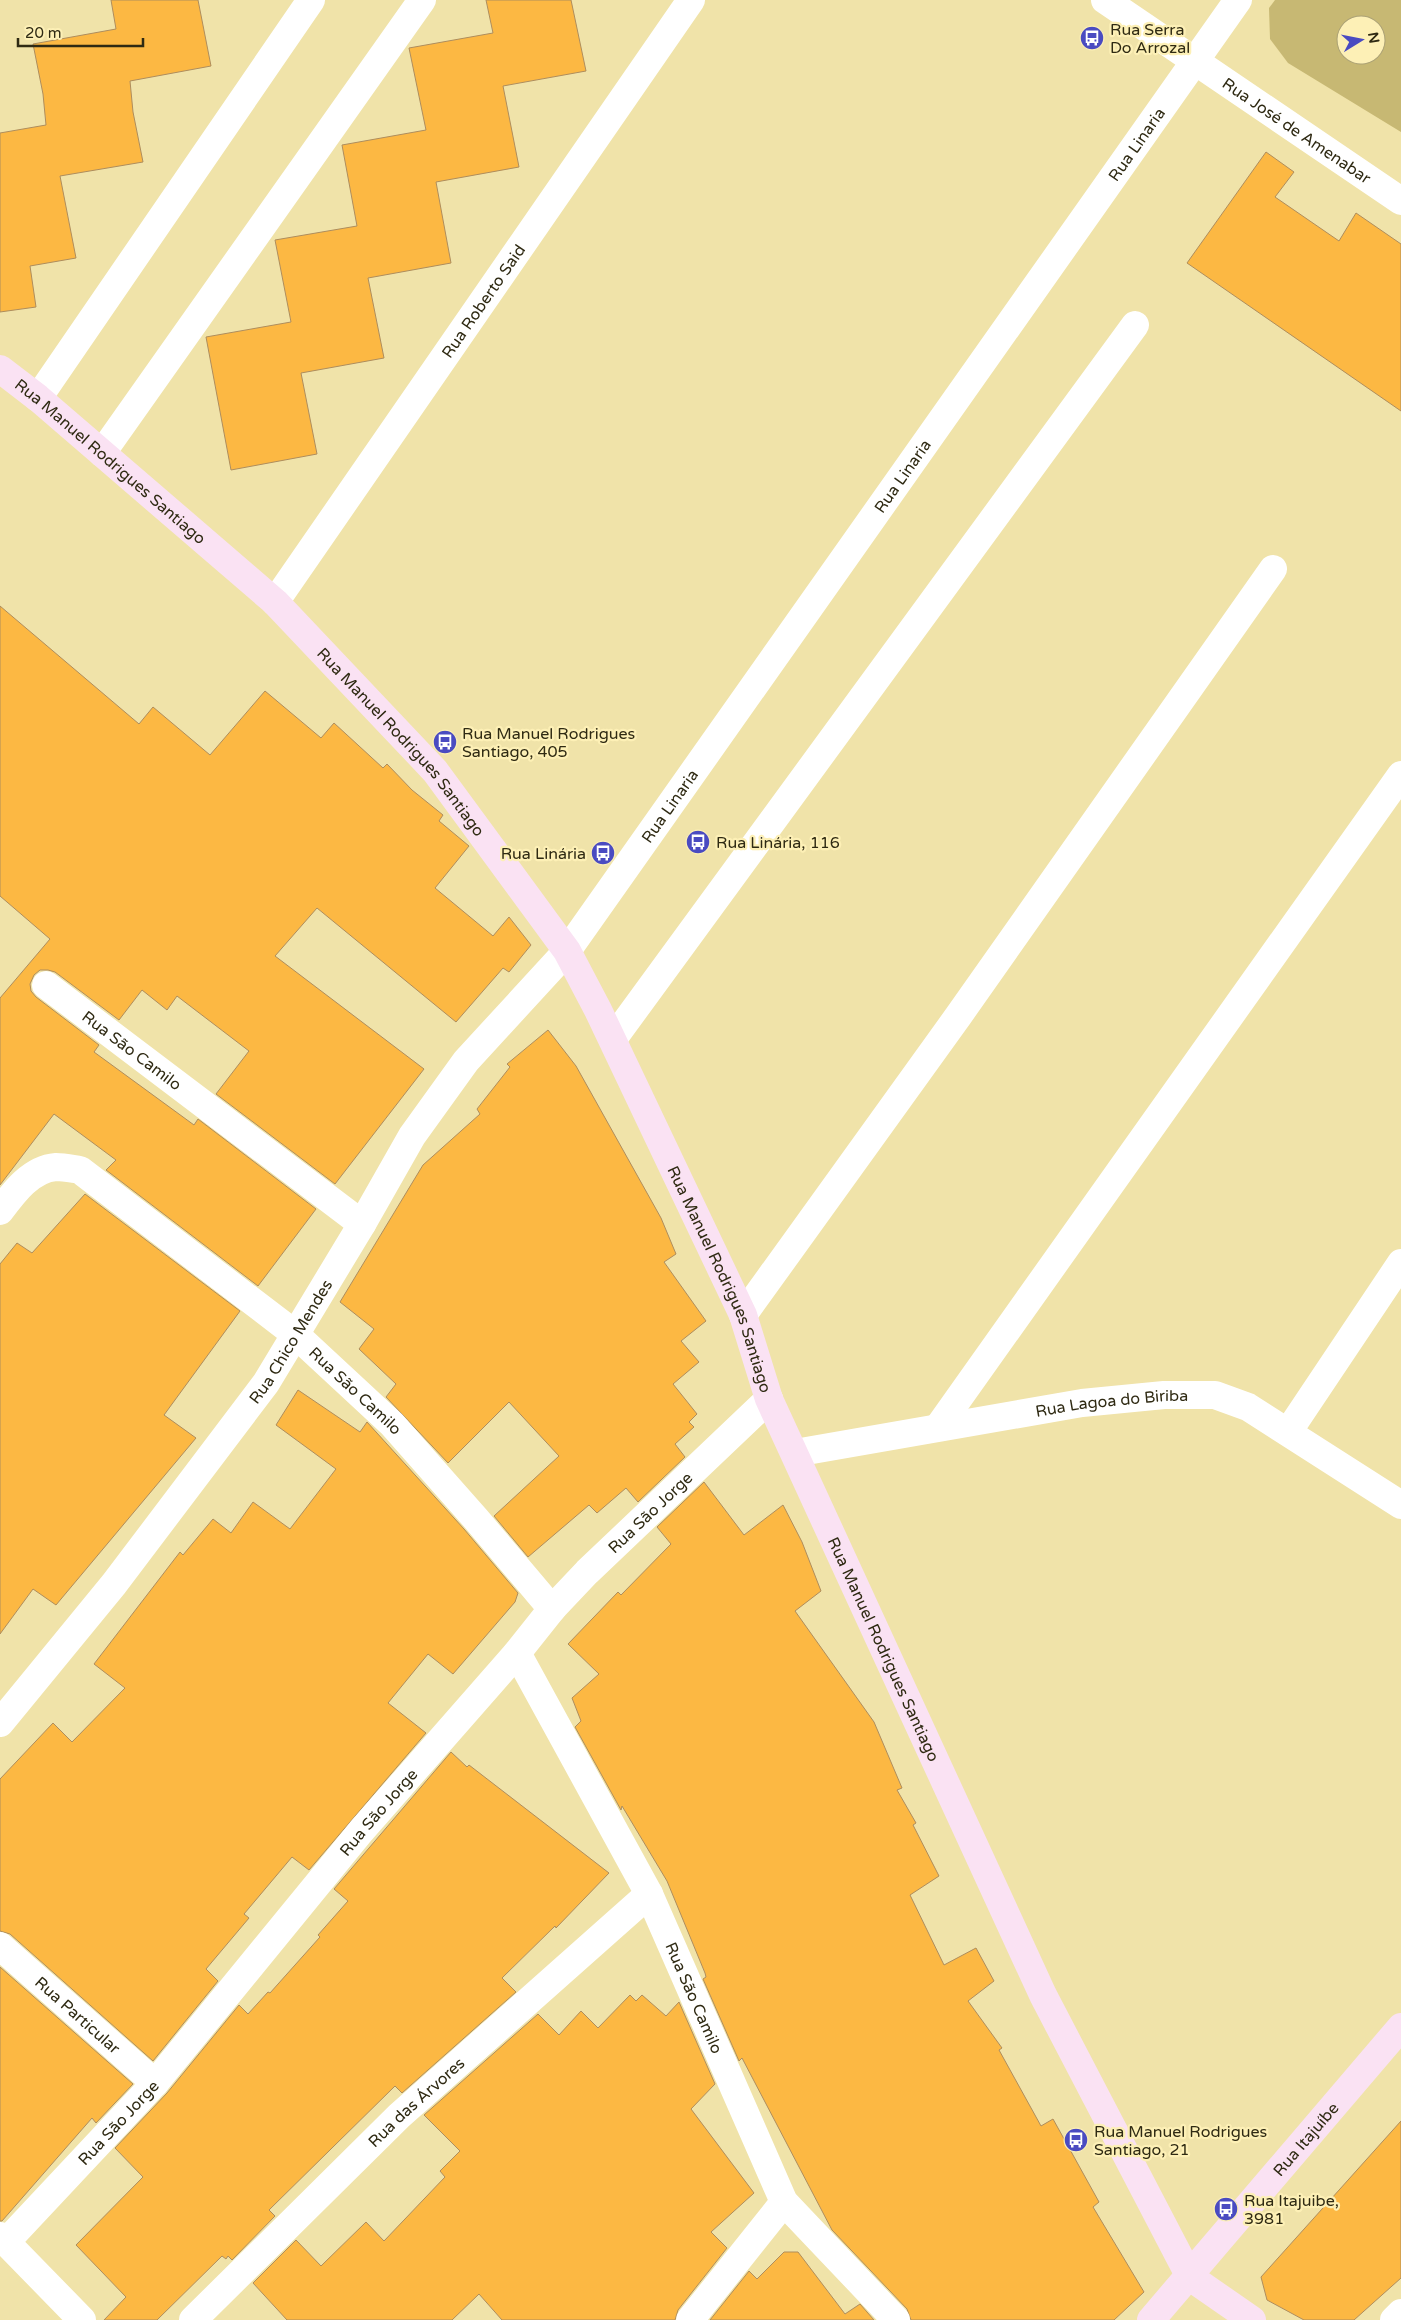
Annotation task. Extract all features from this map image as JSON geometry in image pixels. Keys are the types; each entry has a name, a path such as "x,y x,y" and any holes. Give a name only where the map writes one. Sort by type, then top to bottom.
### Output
{"main road":[{"name":"Rua Manuel Rodrigues Santiago","path":"0,368 38,398 275,602 435,771 567,951 613,1039 743,1315 769,1399 1043,1995 1190,2277 1252,2320"},
{"name":"Rua Itajuíbe","path":"1151,2320 1190,2277 1401,2027"}],"street":[{"path":"38,398 312,0"},
{"path":"102,453 422,0"},
{"name":"Rua Roberto Said","path":"275,602 691,0"},
{"name":"Rua José de Amenabar","path":"1105,0 1401,201"},
{"name":"Rua Linaria","path":"567,951 1238,0"},
{"path":"613,1039 1135,325"},
{"path":"743,1315 959,1015 1273,569"},
{"path":"939,1426 1401,776"},
{"name":"Rua Chico Mendes","path":"0,1724 114,1584 266,1383 362,1224 412,1136 466,1062 567,951"},
{"name":"Rua São Camilo","path":"46,985 362,1224"},
{"name":"Rua São Camilo","path":"0,1210 21,1184 38,1173 55,1167 80,1170 295,1334 392,1424 476,1518 552,1609"},
{"path":"1288,1432 1401,1263"},
{"name":"Rua Lagoa do Biriba","path":"795,1453 939,1426 1082,1403 1164,1395 1215,1395 1248,1407 1401,1505"},
{"name":"Rua São Jorge","path":"3,2239 155,2083 361,1831 517,1653 552,1609 587,1572 769,1399"},
{"name":"Rua São Camilo","path":"517,1653 649,1894 784,2202 896,2320"},
{"name":"Rua das Árvores","path":"193,2320 399,2116 649,1894"},
{"name":"Rua Particular","path":"0,1946 155,2083"},
{"path":"690,2320 784,2202"},
{"path":"3,2239 82,2320"},
{"path":"1394,2320 1401,2313"}],"shaded area":[{"path":"1275,0 1401,0 1401,132 1288,63 1270,39 1269,8"}],"building":[{"path":"111,0 198,0 211,66 130,81 133,112 143,162 60,176 76,258 30,266 36,307 0,312 0,133 46,125 43,94 33,44 116,29"},
{"path":"486,0 571,0 586,71 503,86 519,167 436,182 451,263 368,278 384,358 301,373 317,454 231,470 206,337 291,322 275,240 357,226 342,145 426,130 409,48 493,33"},
{"path":"1266,152 1294,172 1275,197 1339,241 1356,213 1401,244 1401,411 1187,263"},
{"path":"0,606 139,724 153,707 210,755 265,691 321,738 334,723 383,768 387,764 412,790 443,815 439,821 469,846 435,888 493,936 509,917 531,945 509,972 503,968 456,1022 317,908 275,956 424,1069 335,1184 216,1094 249,1051 177,996 167,1010 142,990 119,1020 55,972 40,970 34,975 30,984 31,991 36,997 99,1045 94,1052 194,1125 198,1119 316,1209 258,1286 106,1170 116,1160 54,1114 0,1185 0,998 50,939 0,896"},
{"path":"548,1030 576,1066 661,1218 676,1254 664,1262 706,1321 681,1341 699,1362 673,1384 697,1414 689,1422 694,1427 675,1444 685,1457 638,1502 626,1488 597,1513 589,1505 528,1557 494,1516 559,1456 509,1402 448,1463 386,1397 396,1384 359,1349 374,1329 340,1302 423,1165 480,1114 477,1109 510,1067 507,1064"},
{"path":"85,1194 240,1311 164,1415 196,1438 56,1605 33,1589 0,1634 0,1264 17,1243 32,1253"},
{"path":"298,1390 360,1432 367,1422 464,1529 518,1593 515,1602 453,1674 428,1654 388,1703 426,1733 309,1870 292,1857 244,1914 249,1918 206,1969 218,1981 153,2061 10,1934 0,1931 0,1779 53,1723 72,1742 125,1688 94,1664 180,1552 183,1555 213,1519 231,1533 253,1502 290,1529 336,1469 276,1425"},
{"path":"704,1482 744,1535 783,1505 802,1542 821,1591 795,1611 874,1722 902,1788 897,1790 916,1823 913,1825 939,1876 910,1895 944,1965 976,1948 994,1981 968,2001 1002,2048 999,2050 1041,2126 1053,2119 1099,2202 1093,2207 1144,2292 1114,2320 911,2320 907,2309 832,2230 742,2058 739,2061 703,1979 706,1977 705,1973 667,1881 622,1806 621,1810 575,1727 581,1721 572,1698 599,1674 568,1644 618,1592 621,1595 671,1544 657,1527"},
{"path":"451,1752 467,1767 469,1765 609,1873 556,1928 555,1926 502,1978 516,1992 402,2093 395,2086 269,2210 275,2216 232,2260 228,2256 226,2259 222,2256 157,2320 104,2320 126,2297 76,2245 143,2177 115,2148 167,2093 239,2005 248,2014 268,1992 270,1993 320,1937 318,1935 348,1901 334,1889"},
{"path":"0,1967 133,2084 96,2123 92,2118 2,2221 0,2221"},
{"path":"630,1995 636,2001 642,1995 666,2016 679,2002 715,2084 691,2109 754,2193 711,2232 727,2248 678,2310 675,2320 502,2320 479,2294 452,2320 287,2320 253,2283 296,2240 321,2266 366,2222 384,2241 445,2177 440,2171 460,2151 424,2115 538,2014 559,2035 581,2011 598,2028"},
{"path":"1401,2121 1401,2278 1354,2320 1304,2320 1267,2300 1261,2277"},
{"path":"784,2252 798,2252 845,2314 860,2304 874,2320 710,2320 749,2271 757,2279"}],"place":[{"name":"Rua Serra Do Arrozal","path":"1092,38"},
{"name":"Rua Manuel Rodrigues Santiago, 405","path":"445,742"},
{"name":"Rua Linária, 116","path":"698,842"},
{"name":"Rua Linária","path":"603,853"},
{"name":"Rua Manuel Rodrigues Santiago, 21","path":"1076,2140"},
{"name":"Rua Itajuibe, 3981","path":"1226,2209"}]}
